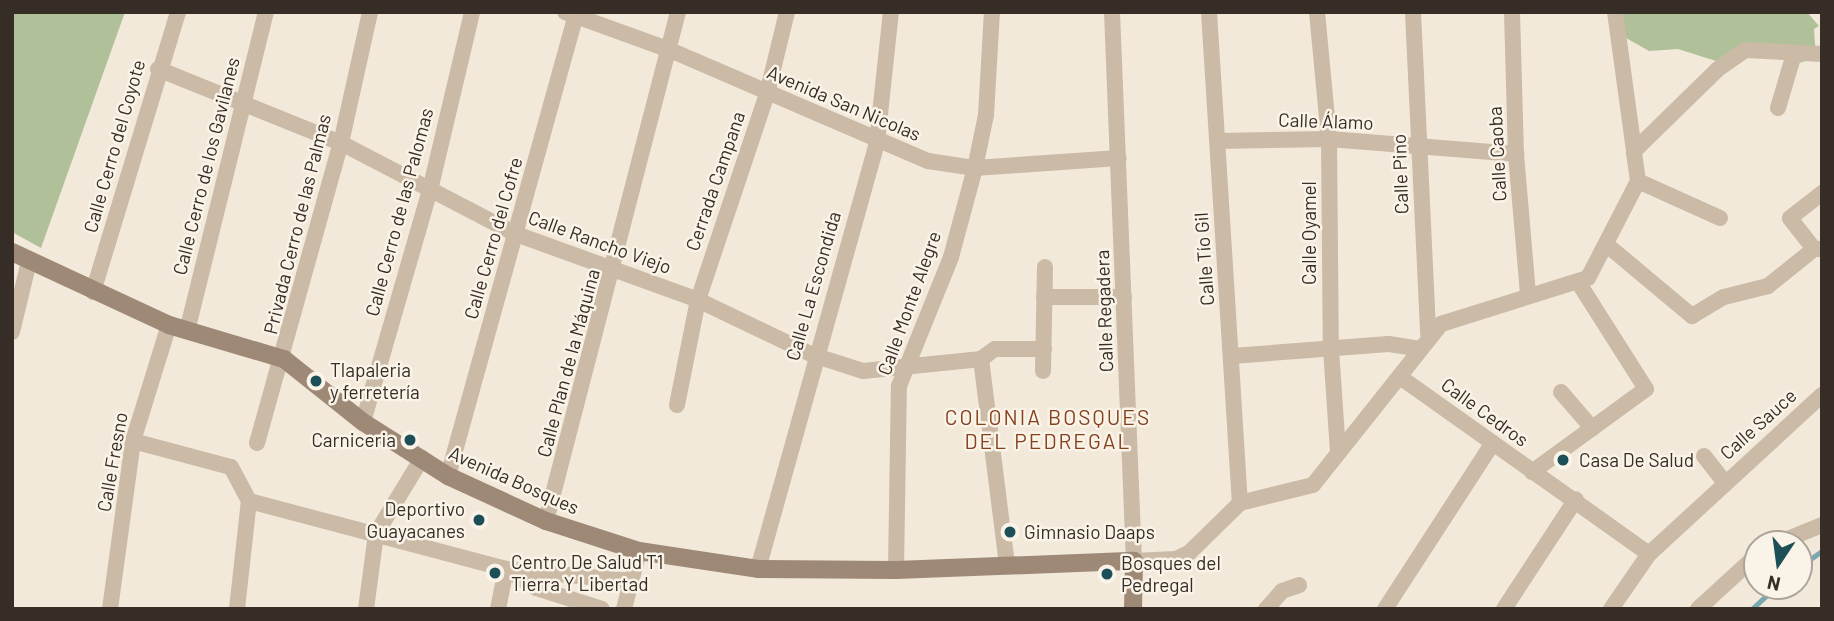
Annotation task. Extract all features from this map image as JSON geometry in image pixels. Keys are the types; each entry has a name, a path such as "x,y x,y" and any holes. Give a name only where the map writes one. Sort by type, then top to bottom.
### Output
{"street":[{"name":"Calle Cerro del Coyote","path":"93,292 158,69 178,12"},
{"name":"Calle Cerro de los Gavilanes","path":"187,331 266,12"},
{"name":"Privada Cerro de las Palmas","path":"257,443 284,359 341,143 370,12"},
{"name":"Calle Cerro de las Palomas","path":"363,422 431,186 472,12"},
{"name":"Calle Plan de la Máquina","path":"547,521 615,268 678,12"},
{"name":"Cerrada Campana","path":"677,405 698,300 766,94 787,12"},
{"name":"Calle La Escondida","path":"758,569 813,355 877,142 891,12"},
{"name":"Calle Monte Alegre","path":"896,570 899,386 951,257 975,168 986,115 992,12"},
{"name":"Calle Regadera","path":"1112,12 1134,561 1133,609"},
{"name":"Calle Tío Gil","path":"1209,12 1240,503"},
{"name":"Calle Oyamel","path":"1317,12 1329,139 1331,349 1338,453"},
{"name":"Calle Pino","path":"1413,12 1428,335"},
{"name":"Calle Caoba","path":"1512,12 1516,154 1528,293"},
{"path":"1134,561 1189,553 1240,503 1313,485 1400,377 1428,335 1449,320 1528,293 1578,282 1595,269 1638,181 1615,12"},
{"name":"Avenida San Nicolas","path":"573,14 670,50 877,142 928,161 975,168 1119,158"},
{"name":"Calle Cerro del Cofre","path":"448,476 516,234 573,14"},
{"path":"1634,151 1718,69 1745,50 1822,54"},
{"path":"1778,108 1794,54"},
{"name":"Calle Rancho Viejo","path":"158,69 243,100 341,143 431,186 516,234 698,300 813,355 863,371 904,369 981,359 995,349 1044,349"},
{"name":"Calle Álamo","path":"1218,141 1329,139 1516,154"},
{"path":"1638,181 1720,218"},
{"path":"1607,245 1692,316 1724,297 1768,286 1818,249 1790,218 1822,193"},
{"name":"Avenida Bosques","path":"12,252 93,292 169,325 284,359 363,422 448,476 547,521 639,551 758,569 896,570 1134,561"},
{"path":"12,332 29,261"},
{"path":"1043,371 1045,267"},
{"path":"1532,472 1643,394 1646,383 1578,282"},
{"path":"1044,298 1124,297"},
{"name":"Calle Fresno","path":"110,609 133,441 169,325"},
{"path":"1231,356 1389,344 1419,349"},
{"path":"981,359 1007,566"},
{"name":"Calle Cedros","path":"1400,377 1532,472 1576,499 1649,554"},
{"path":"1561,392 1592,428"},
{"name":"Calle Sauce","path":"1611,609 1649,554 1724,482 1821,397"},
{"path":"133,441 231,467 249,501 237,609"},
{"path":"1385,609 1493,443"},
{"path":"1704,456 1724,482"},
{"path":"366,609 376,534 422,458"},
{"path":"1504,609 1576,499"},
{"path":"249,501 506,569 631,582"},
{"path":"624,609 639,551"},
{"path":"1698,609 1743,568"},
{"path":"498,609 506,569"},
{"path":"506,569 536,588 602,609"},
{"path":"1266,609 1282,591 1299,585"}],"green space":[{"path":"12,12 125,12 41,248 12,232"},
{"path":"1616,12 1807,12 1819,26 1814,29 1816,58 1799,63 1776,50 1716,61 1678,49 1649,51 1626,38"}],"waterway":[{"path":"1813,557 1822,551"},
{"path":"1752,609 1762,600"}],"place":[{"name":"Tlapaleria y ferretería","path":"316,381"},
{"name":"Carniceria","path":"410,440"},
{"name":"Casa De Salud","path":"1563,460"},
{"name":"Deportivo Guayacanes","path":"479,520"},
{"name":"Gimnasio Daaps","path":"1010,532"},
{"name":"Centro De Salud T1 Tierra Y Libertad","path":"495,573"},
{"name":"Bosques del Pedregal","path":"1107,574"}],"district":[{"name":"COLONIA BOSQUES DEL PEDREGAL","path":"1048,429"}]}
